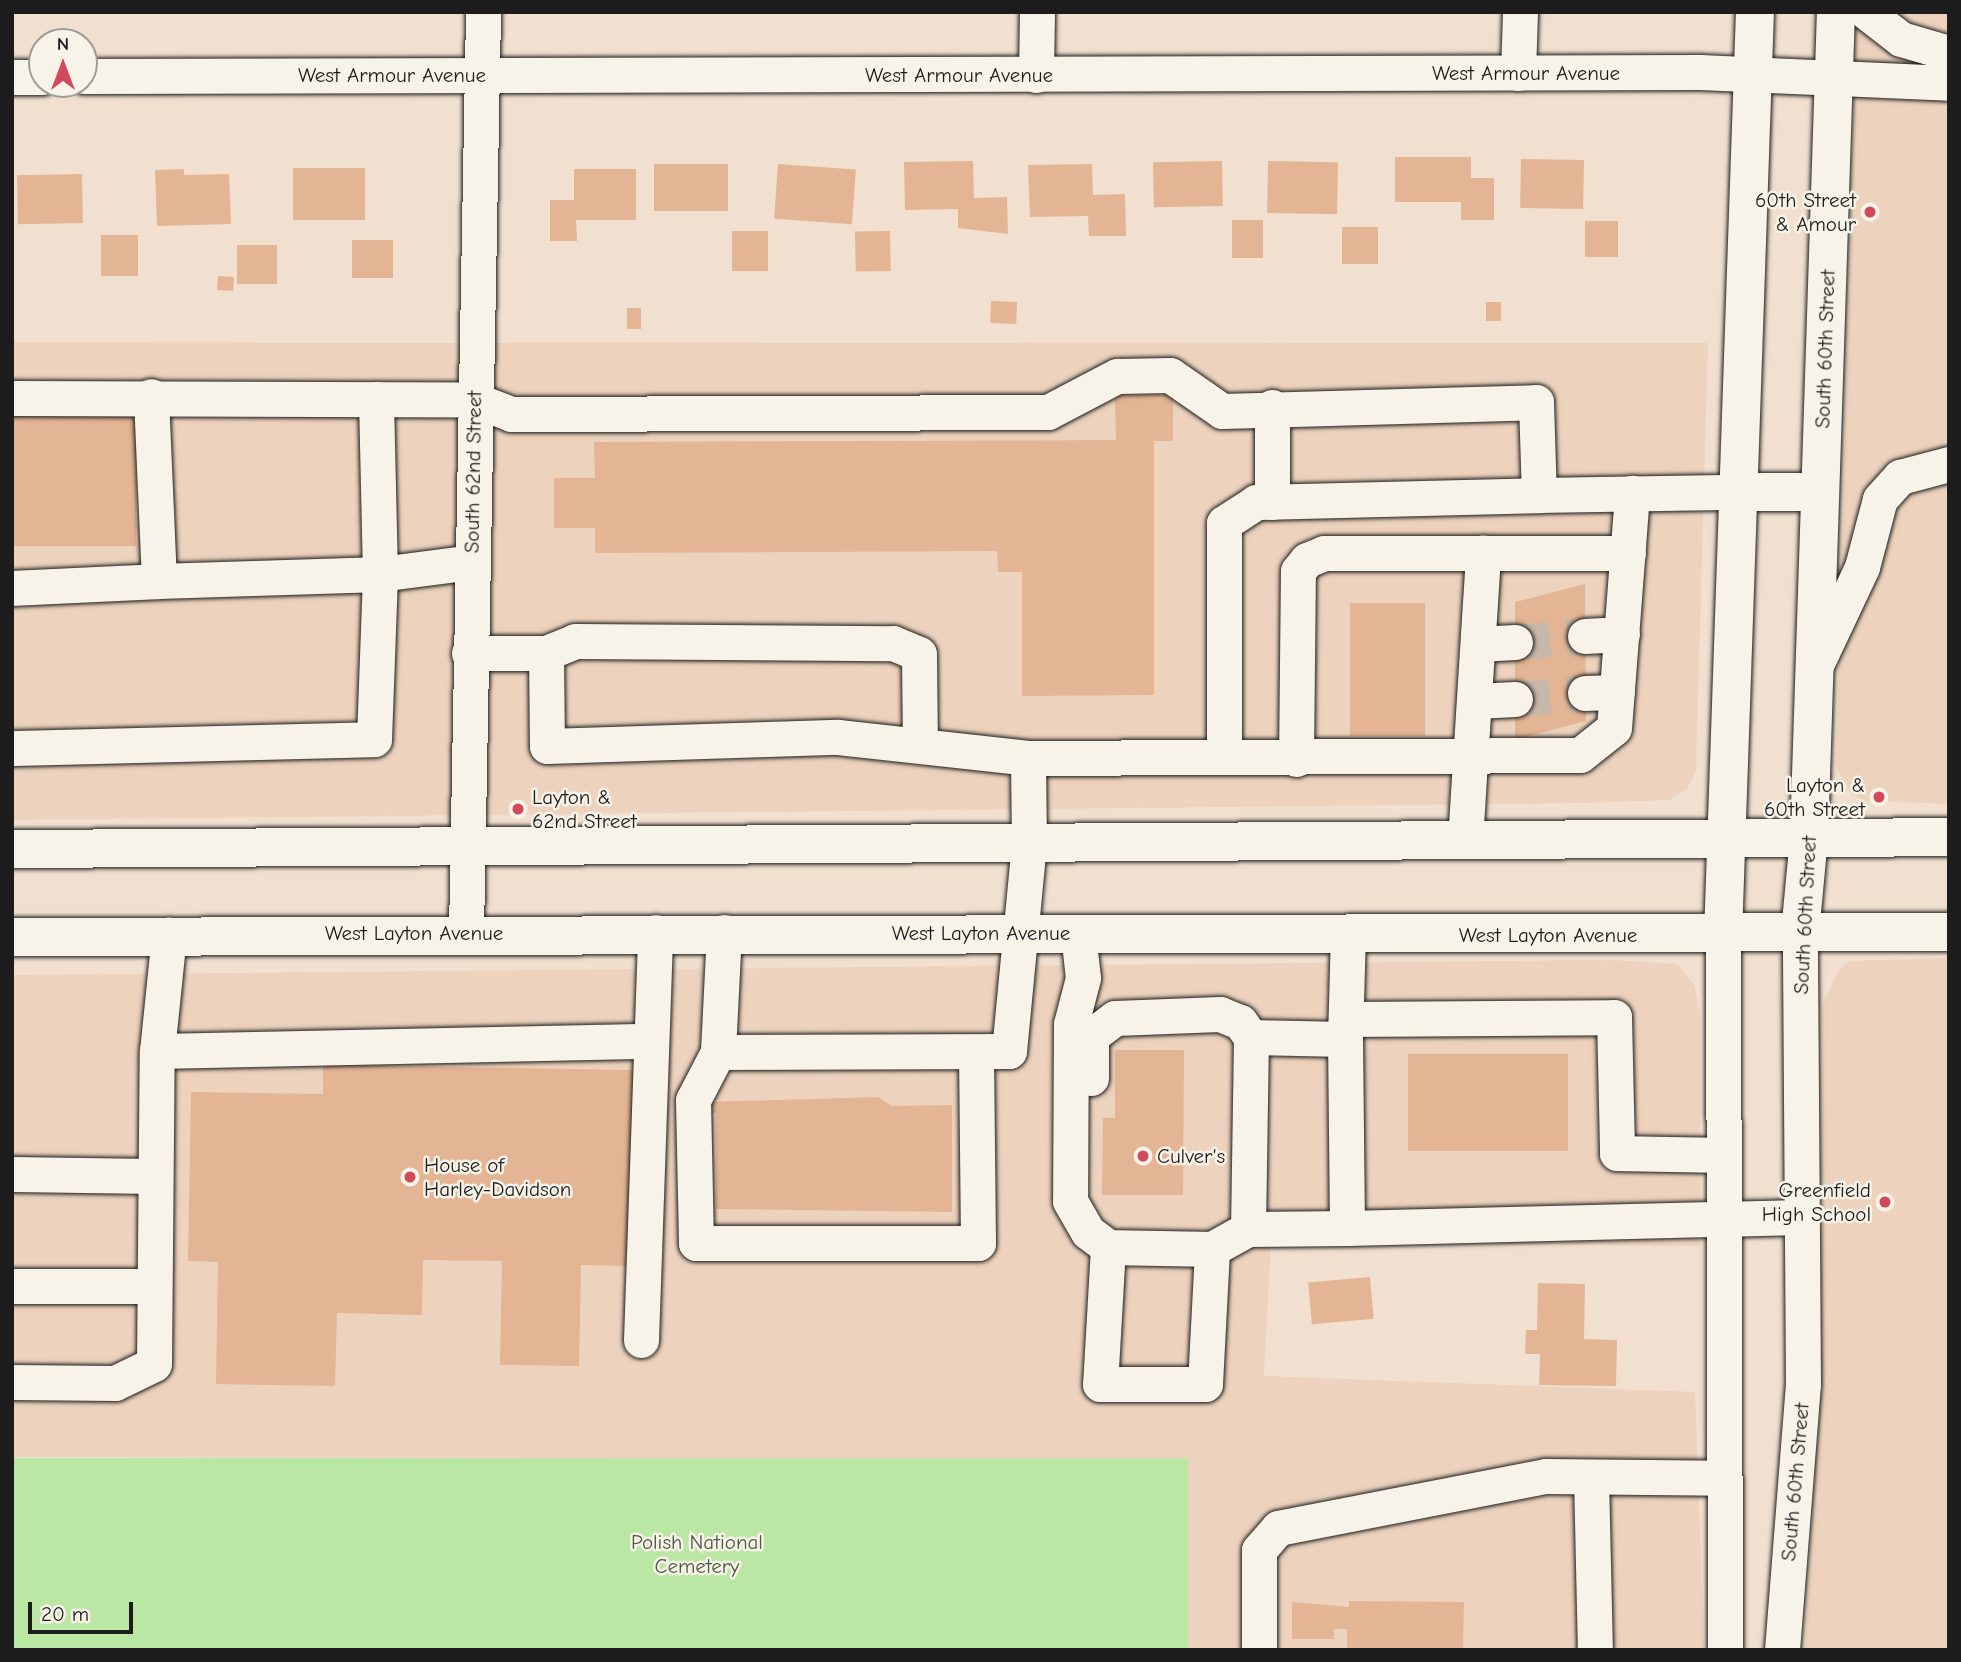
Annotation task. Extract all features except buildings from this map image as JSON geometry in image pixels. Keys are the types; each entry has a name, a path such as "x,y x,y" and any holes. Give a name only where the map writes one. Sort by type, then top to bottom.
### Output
{"main road":[{"path":"1723,936 1723,840 1755,12"},
{"name":"South 60th Street","path":"1800,933 1809,837 1836,12"},
{"path":"1737,492 1821,492"},
{"path":"12,849 1949,837"},
{"name":"West Layton Avenue","path":"12,937 466,932 1723,936 1949,932"}],"street":[{"name":"South 62nd Street","path":"466,932 465,845 483,12"},
{"path":"1036,75 1037,12"},
{"path":"1518,73 1520,12"},
{"path":"1866,12 1901,39 1949,53"},
{"name":"West Armour Avenue","path":"98,76 1700,72 1752,79 1949,83"},
{"path":"12,398 152,396 475,400 511,414 1048,412 1117,376 1170,375 1222,411 1272,407 1536,402 1539,495"},
{"path":"152,396 159,581"},
{"path":"12,748 374,738 380,574 376,399"},
{"path":"1272,407 1272,502"},
{"path":"1815,667 1862,566 1880,499 1900,477 1949,464"},
{"path":"1224,756 1224,523 1256,502 1737,492"},
{"path":"546,653 547,746 838,737 1028,758 1224,756 1296,759 1580,755 1614,728 1601,693 1622,634 1632,493"},
{"path":"1296,759 1298,571 1307,560 1324,552 1628,553"},
{"path":"1465,841 1483,553"},
{"path":"12,588 380,574 472,562"},
{"path":"1585,636 1622,634"},
{"path":"469,653 546,653 575,641 893,643 919,654 920,744"},
{"path":"1478,644 1515,642"},
{"path":"1475,701 1515,699"},
{"path":"718,1052 1009,1051 1029,843 1028,758"},
{"path":"641,1340 654,932"},
{"path":"724,932 718,1052 693,1100 696,1243 978,1243 976,1052"},
{"path":"1078,933 1083,978 1071,1024 1070,1201 1088,1232 1108,1247 1212,1249 1248,1229 1675,1224 1723,1217 1802,1217"},
{"name":"South 60th Street","path":"1782,1650 1803,1384 1800,933"},
{"path":"1347,1228 1348,934"},
{"path":"12,1382 115,1383 154,1364 157,1051 169,935"},
{"path":"1723,936 1725,1650"},
{"path":"1070,1161 1090,1133 1091,1036 1115,1017 1220,1014 1240,1022 1251,1037 1248,1229"},
{"path":"1251,1037 1346,1029 1614,1017 1617,1153 1723,1155"},
{"path":"157,1051 651,1041"},
{"path":"12,1174 155,1176"},
{"path":"1108,1247 1100,1384 1205,1384 1212,1249"},
{"path":"12,1286 154,1286"},
{"path":"1591,1477 1595,1650"},
{"path":"1259,1650 1259,1550 1278,1528 1532,1478 1723,1478"}],"shaded area":[{"path":"1857,12 1949,12 1949,804 1866,801 1852,795 1836,767"},
{"path":"12,342 1708,343 1696,771 1687,789 1669,800 1585,803 12,820"},
{"name":"Greenfield High School","path":"1949,958 1949,1650 1805,1650 1820,1380 1823,1004 1839,969 1850,961"},
{"path":"1613,960 1677,964 1694,984 1700,1013 1700,1246 1271,1242 1264,1376 1695,1392 1704,1650 1184,1650 1188,1459 12,1457 12,975"}],"green space":[{"name":"Polish National Cemetery","path":"12,1458 1188,1458 1188,1650 12,1650"}],"tunnel":[{"path":"1515,642 1585,636"},
{"path":"1515,699 1585,693"}],"place":[{"name":"60th Street & Amour","path":"1870,212"},
{"name":"Layton & 60th Street","path":"1879,797"},
{"name":"Layton & 62nd Street","path":"518,809"},
{"name":"Culver's","path":"1143,1156"},
{"name":"House of Harley-Davidson","path":"410,1177"},
{"name":"Greenfield High School","path":"1885,1202"}]}
